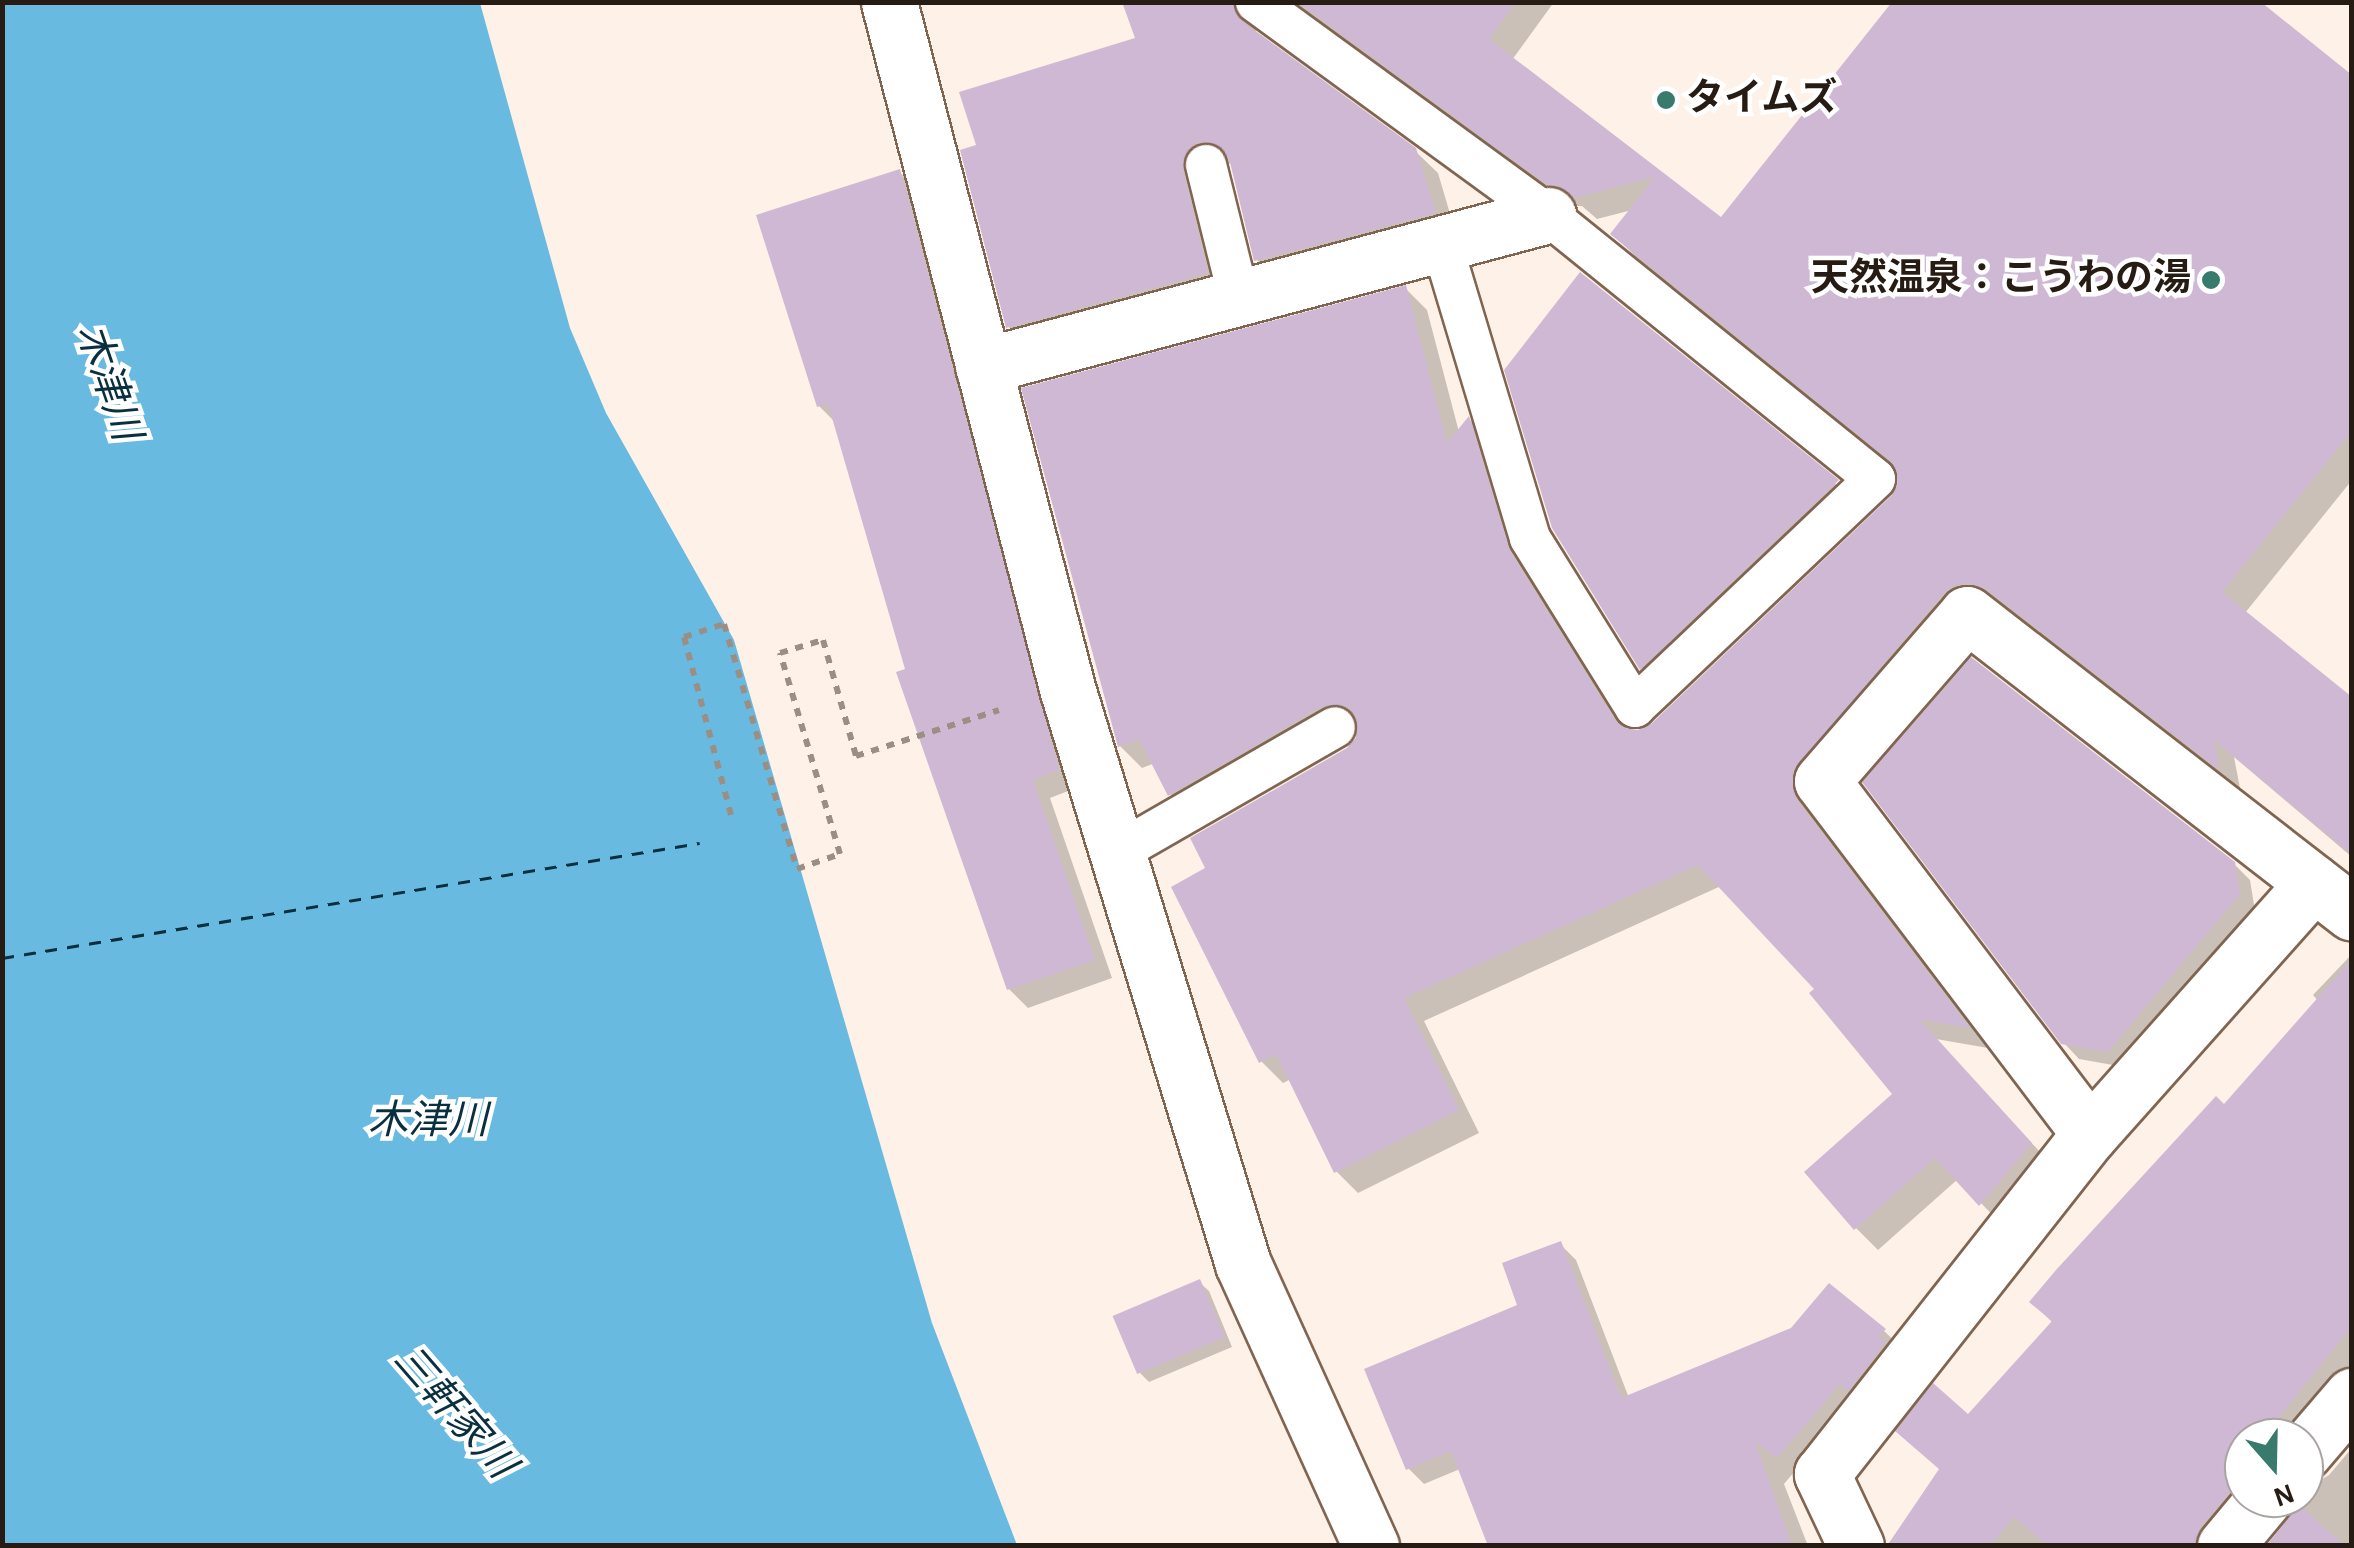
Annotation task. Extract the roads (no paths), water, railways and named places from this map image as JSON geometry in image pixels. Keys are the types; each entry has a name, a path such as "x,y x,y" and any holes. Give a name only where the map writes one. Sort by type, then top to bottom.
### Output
{"street":[{"path":"889,2 1067,688 1243,1264 1371,1546"},
{"path":"984,366 1548,215"},
{"path":"1856,1546 1822,1474 2090,1134 2333,898 1967,614 1822,781 2090,1134"},
{"path":"2324,1429 2352,1396"},
{"path":"2225,1546 2248,1518"}],"lane":[{"path":"1256,2 1548,215 1875,478 1635,707 1530,538 1442,244"},
{"path":"1206,164 1239,298"},
{"path":"1118,852 1335,727"}],"water":[{"name":"木津川","path":"3,2 480,3 570,328 606,413 734,640 932,1323 1017,1545 3,1545"}],"place":[{"name":"タイムズ","path":"1666,100"},
{"name":"天然温泉：こうわの湯","path":"2211,280"}],"water label":[{"name":"三軒家川","path":"454,1412"}]}
